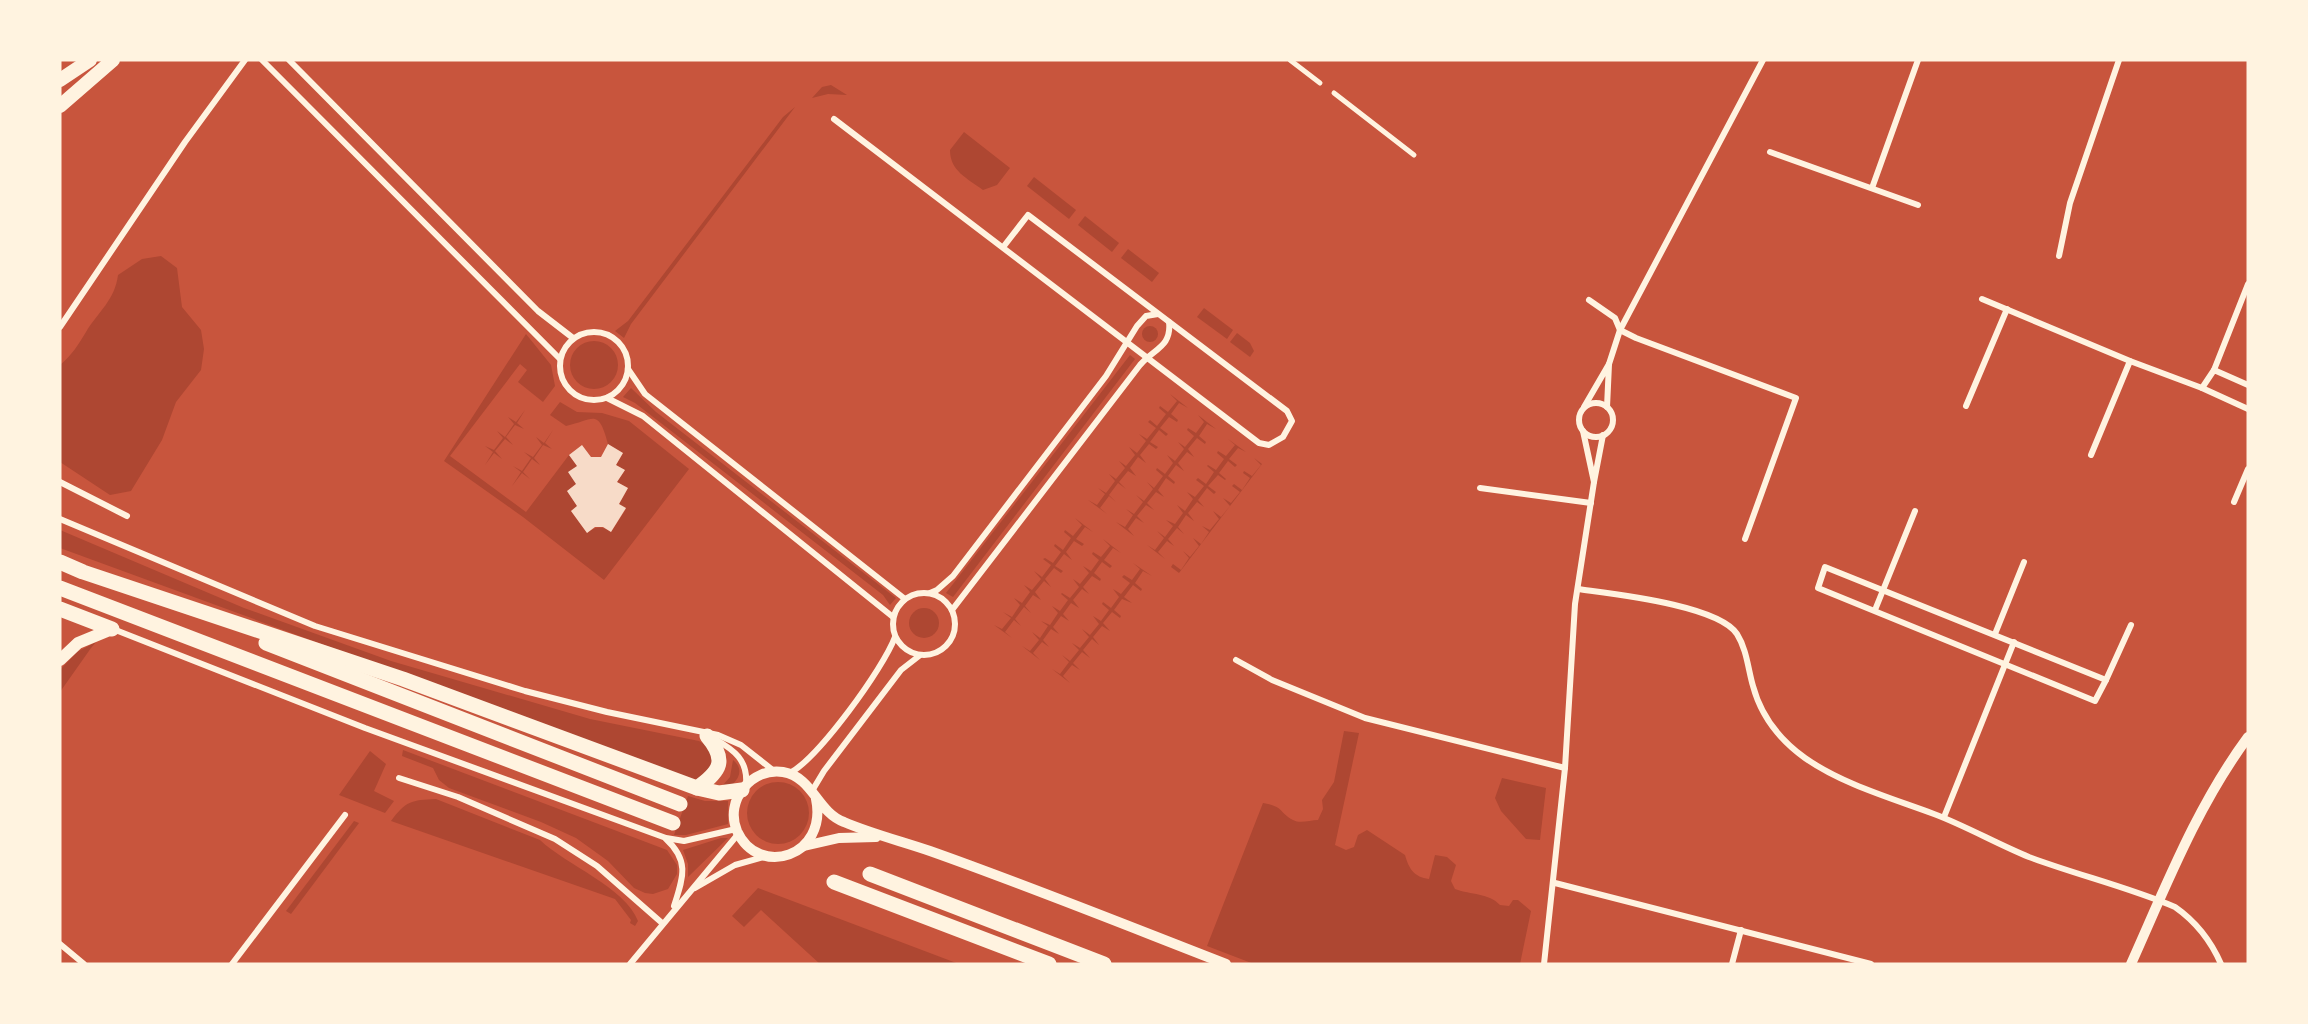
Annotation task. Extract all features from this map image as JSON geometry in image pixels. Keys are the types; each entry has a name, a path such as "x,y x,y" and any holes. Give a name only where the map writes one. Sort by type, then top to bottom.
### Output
{"highway":[{"path":"60,563 680,804"},
{"path":"83,572 414,682 697,788 719,793 744,787"},
{"path":"60,588 673,823"},
{"path":"60,609 112,629"},
{"path":"697,788 714,773 719,763 718,749 701,733"},
{"path":"870,874 1104,964"},
{"path":"834,882 1049,964"}],"main road":[{"path":"60,80 90,60"},
{"path":"60,106 113,60"},
{"path":"60,660 78,644 112,629"}],"street":[{"path":"60,327 185,142 245,60"},
{"path":"262,60 560,360"},
{"path":"289,60 538,311 573,338"},
{"path":"1290,60 1320,83"},
{"path":"1594,482 1579,421 1582,411 1609,364 1620,330 1763,60"},
{"path":"1872,188 1918,60"},
{"path":"2059,256 2070,203 2119,60"},
{"path":"1334,93 1414,155"},
{"path":"834,119 1004,246 1259,443 1269,445 1288,432 1292,421 1287,411 1028,215 1004,246"},
{"path":"1770,152 1918,205"},
{"path":"2202,388 2214,370 2248,284"},
{"path":"1982,299 2130,361 2202,388 2248,409"},
{"path":"1588,300 1615,318 1620,330 1675,354 1796,398 1745,539"},
{"path":"1966,406 2007,309"},
{"path":"919,656 901,646 895,637 893,617 905,599 937,590 952,576 1106,376 1126,341 1142,320 1158,314"},
{"path":"952,610 1146,357 1164,345 1169,338 1169,322"},
{"path":"628,369 622,387 607,398 586,400 568,390 559,371 564,348 573,338 590,332 610,335 625,351 628,369 645,394 905,599"},
{"path":"2091,455 2130,361"},
{"path":"1544,964 1555,883 1578,589 1603,435 1613,422 1607,407 1609,364"},
{"path":"2214,370 2248,385"},
{"path":"607,398 643,416 893,617"},
{"path":"1582,411 1596,403 1607,407"},
{"path":"1583,431 1592,436 1603,435"},
{"path":"2234,502 2248,468"},
{"path":"60,482 127,516"},
{"path":"1479,488 1591,503"},
{"path":"1875,610 1915,511"},
{"path":"60,519 315,626 525,691 607,712 718,735 741,745 774,772"},
{"path":"1995,634 2024,561"},
{"path":"2106,680 1825,567 1818,588 2095,701 2106,680 2131,625"},
{"path":"1578,589 1699,610 1720,621 1736,633 1747,657 1757,700 1770,726 1805,758 1844,779 1944,818 2028,856 2159,900 2188,916 2206,938 2221,964"},
{"path":"804,846 817,824 814,795 824,771 901,670 919,656 938,653 946,647 955,629 952,610 939,597 930,593"},
{"path":"112,629 365,728 666,838 684,841 738,831"},
{"path":"790,774 813,755 883,663 895,637"},
{"path":"1944,818 2014,642"},
{"path":"1236,660 1272,680 1365,718 1565,768"},
{"path":"701,733 739,755 747,772 744,787 734,811 738,831 746,844 768,856"},
{"path":"2131,964 2200,811 2225,768 2248,737"},
{"path":"744,787 764,773 790,774 814,795 832,817 882,836 929,850 1226,964"},
{"path":"399,778 458,797 555,839 581,854 662,923"},
{"path":"232,964 345,815"},
{"path":"630,964 738,831"},
{"path":"692,890 735,865 768,856 781,856 804,846 839,838 882,836"},
{"path":"666,838 677,849 683,865 674,909"},
{"path":"1555,883 1871,964"},
{"path":"1732,964 1741,930"},
{"path":"60,944 84,964"}],"shaded area":[{"path":"831,85 847,95 828,94 812,98 822,87"},
{"path":"795,107 631,324 624,338 615,331 628,321 783,117"},
{"path":"964,132 1010,168 997,185 983,190 956,169 950,150"},
{"path":"1034,177 1076,210 1069,219 1027,186"},
{"path":"1085,216 1119,243 1112,252 1078,225"},
{"path":"1128,249 1159,273 1152,282 1121,258"},
{"path":"161,256 177,268 182,307 201,330 204,349 201,370 176,402 162,440 131,491 110,495 60,462 60,365 74,350 110,299 118,275 142,259"},
{"path":"1204,308 1233,330 1227,339 1197,317"},
{"path":"1150,326 1156,328 1158,334 1156,340 1150,342 1144,340 1142,334 1144,328"},
{"path":"1237,333 1250,343 1254,351 1250,357 1230,342"},
{"path":"526,334 551,365 555,386 543,402 518,382 527,370 520,364 450,456 526,512 569,455 577,466 576,484 567,491 577,506 571,511 587,533 599,528 611,532 626,509 619,504 628,488 617,482 625,470 616,465 623,453 608,444 598,420 589,419 566,426 550,415 560,402 577,412 602,413 629,421 689,469 604,580 523,517 444,461"},
{"path":"589,341 599,341 611,348 618,360 618,370 611,382 599,389 589,389 574,378 570,370 570,360 581,345"},
{"path":"1130,355 1135,359 953,597 946,593"},
{"path":"631,388 656,412 896,598 890,605 883,595 635,403 623,397"},
{"path":"1170,394 1188,408 1179,403 1171,414 1178,420 1177,422 1169,417 1160,428 1168,434 1166,436 1159,430 1150,442 1158,447 1156,449 1149,444 1140,455 1146,463 1138,457 1130,468 1136,476 1128,471 1119,482 1126,489 1118,483 1109,495 1116,502 1109,496 1100,508 1107,514 1088,500 1097,505 1105,494 1098,488 1106,493 1115,481 1109,474 1116,479 1125,468 1119,461 1126,466 1135,455 1129,447 1137,453 1146,441 1139,434 1147,439 1156,428 1148,422 1150,420 1157,426 1166,414 1159,408 1160,406 1168,412 1177,401"},
{"path":"525,410 517,423 524,429 515,425 506,437 513,445 505,439 495,451 502,459 494,453 485,465 493,452 485,446 494,450 503,438 497,431 505,437 514,424 508,417 516,422"},
{"path":"1198,415 1216,429 1207,424 1199,436 1206,442 1205,444 1197,438 1188,449 1194,457 1187,452 1178,463 1184,471 1176,465 1168,476 1175,482 1174,484 1166,478 1158,490 1164,497 1156,492 1147,503 1154,510 1146,505 1137,516 1144,523 1136,518 1128,529 1134,536 1116,522 1125,527 1133,515 1126,509 1134,514 1143,502 1136,495 1144,501 1153,489 1147,482 1154,488 1163,476 1156,470 1157,468 1165,474 1173,463 1167,455 1175,461 1184,449 1178,442 1185,447 1194,436 1187,430 1188,428 1196,433 1204,422"},
{"path":"553,430 545,443 552,449 543,445 534,458 540,465 532,459 523,472 530,479 522,473 512,486 521,472 513,466 522,471 531,458 524,452 533,457 542,445 536,437 544,443"},
{"path":"1228,439 1246,452 1238,448 1229,459 1237,465 1235,467 1228,461 1219,473 1226,479 1218,475 1208,486 1216,492 1214,494 1207,488 1198,500 1204,507 1197,502 1188,513 1194,521 1186,515 1178,527 1184,534 1177,528 1168,539 1174,546 1167,541 1158,552 1165,559 1147,545 1155,550 1164,538 1157,531 1165,537 1173,526 1166,520 1175,524 1183,513 1177,505 1185,511 1193,499 1187,492 1195,497 1204,486 1196,480 1198,478 1206,484 1214,472 1207,466 1216,470 1224,459 1217,453 1218,451 1226,456 1235,445"},
{"path":"1254,458 1262,464 1179,573 1171,567 1173,564 1181,570 1189,558 1183,551 1190,557 1199,546 1193,538 1201,544 1209,532 1202,526 1210,530 1219,519 1213,511 1221,517 1230,506 1223,498 1231,503 1240,492 1232,486 1234,484 1242,490 1250,478 1243,473 1244,471 1252,476 1261,465"},
{"path":"1075,518 1093,532 1085,527 1076,539 1084,544 1082,546 1074,541 1066,552 1072,560 1064,554 1055,566 1063,571 1061,573 1054,568 1045,579 1051,587 1044,581 1035,592 1041,600 1033,595 1025,606 1031,613 1024,607 1015,619 1021,626 1014,620 1005,632 1012,638 994,625 1002,629 1011,618 1003,612 1012,617 1020,605 1014,598 1022,603 1030,592 1024,585 1032,590 1041,579 1034,571 1042,577 1051,565 1043,559 1053,563 1061,552 1054,546 1055,544 1063,550 1071,538 1064,532 1065,530 1073,536 1082,525"},
{"path":"60,530 244,608 391,661 590,719 699,741 711,748 714,767 698,780 690,779 60,548"},
{"path":"1103,539 1121,553 1113,548 1104,560 1112,566 1110,568 1102,562 1094,573 1101,579 1100,581 1092,576 1083,587 1089,594 1082,589 1073,600 1079,608 1071,603 1063,614 1069,621 1061,616 1053,627 1059,634 1051,629 1043,640 1049,647 1042,642 1033,653 1040,660 1022,646 1030,651 1039,640 1032,632 1040,638 1048,626 1041,621 1050,625 1058,613 1052,606 1060,611 1068,600 1061,594 1070,598 1079,587 1073,579 1080,584 1089,573 1083,566 1091,571 1099,560 1092,554 1093,552 1101,557 1110,546"},
{"path":"1133,563 1152,576 1143,571 1135,583 1142,589 1141,591 1133,585 1124,597 1132,603 1122,599 1114,610 1121,616 1120,618 1112,612 1103,623 1110,631 1102,626 1093,637 1099,645 1092,639 1083,650 1090,658 1082,652 1073,663 1080,670 1072,665 1063,676 1070,683 1052,669 1060,674 1069,662 1062,655 1070,661 1079,650 1072,643 1080,648 1089,637 1082,629 1090,635 1099,624 1093,616 1101,621 1109,610 1102,604 1103,602 1111,608 1119,597 1113,589 1121,594 1130,583 1122,577 1124,575 1132,580 1140,569"},
{"path":"924,608 934,613 939,623 934,633 924,638 914,633 909,623 914,613"},
{"path":"96,642 60,692 60,670 77,652"},
{"path":"1344,731 1359,733 1335,845 1346,850 1354,847 1358,835 1367,830 1405,855 1410,868 1419,876 1429,879 1435,855 1447,857 1456,865 1451,881 1455,889 1491,898 1500,905 1509,906 1513,900 1518,900 1531,911 1520,964 1254,964 1207,946 1263,803 1278,808 1296,821 1318,820 1323,809 1322,800 1334,782"},
{"path":"403,750 667,850 677,865 677,874 668,889 653,894 645,893 634,888 608,861 576,838 541,822 449,788 439,780 433,768 402,756"},
{"path":"370,751 386,764 374,791 394,801 385,813 339,795"},
{"path":"733,760 739,769 738,778 733,784 723,785 730,777"},
{"path":"1502,778 1546,788 1540,840 1526,839 1501,811 1495,798"},
{"path":"778,782 795,787 800,791 804,796 809,813 804,830 800,835 795,839 778,844 761,839 756,835 752,830 747,813 752,796 756,791 761,787"},
{"path":"688,796 705,801 728,801 728,824 686,835 674,835"},
{"path":"436,799 540,840 621,898 638,921 635,926 630,923 631,920 615,899 391,821 401,809 410,803"},
{"path":"354,821 359,823 291,914 286,911"},
{"path":"721,838 728,838 688,877 688,864 683,850"},
{"path":"758,888 959,964 820,964 761,910 744,927 732,916"}],"building":[{"path":"608,444 623,453 616,465 625,470 617,482 628,488 619,504 626,508 611,532 603,527 595,527 587,533 571,511 577,506 567,491 576,484 568,472 577,466 569,455 582,445 591,457 601,457"}]}
